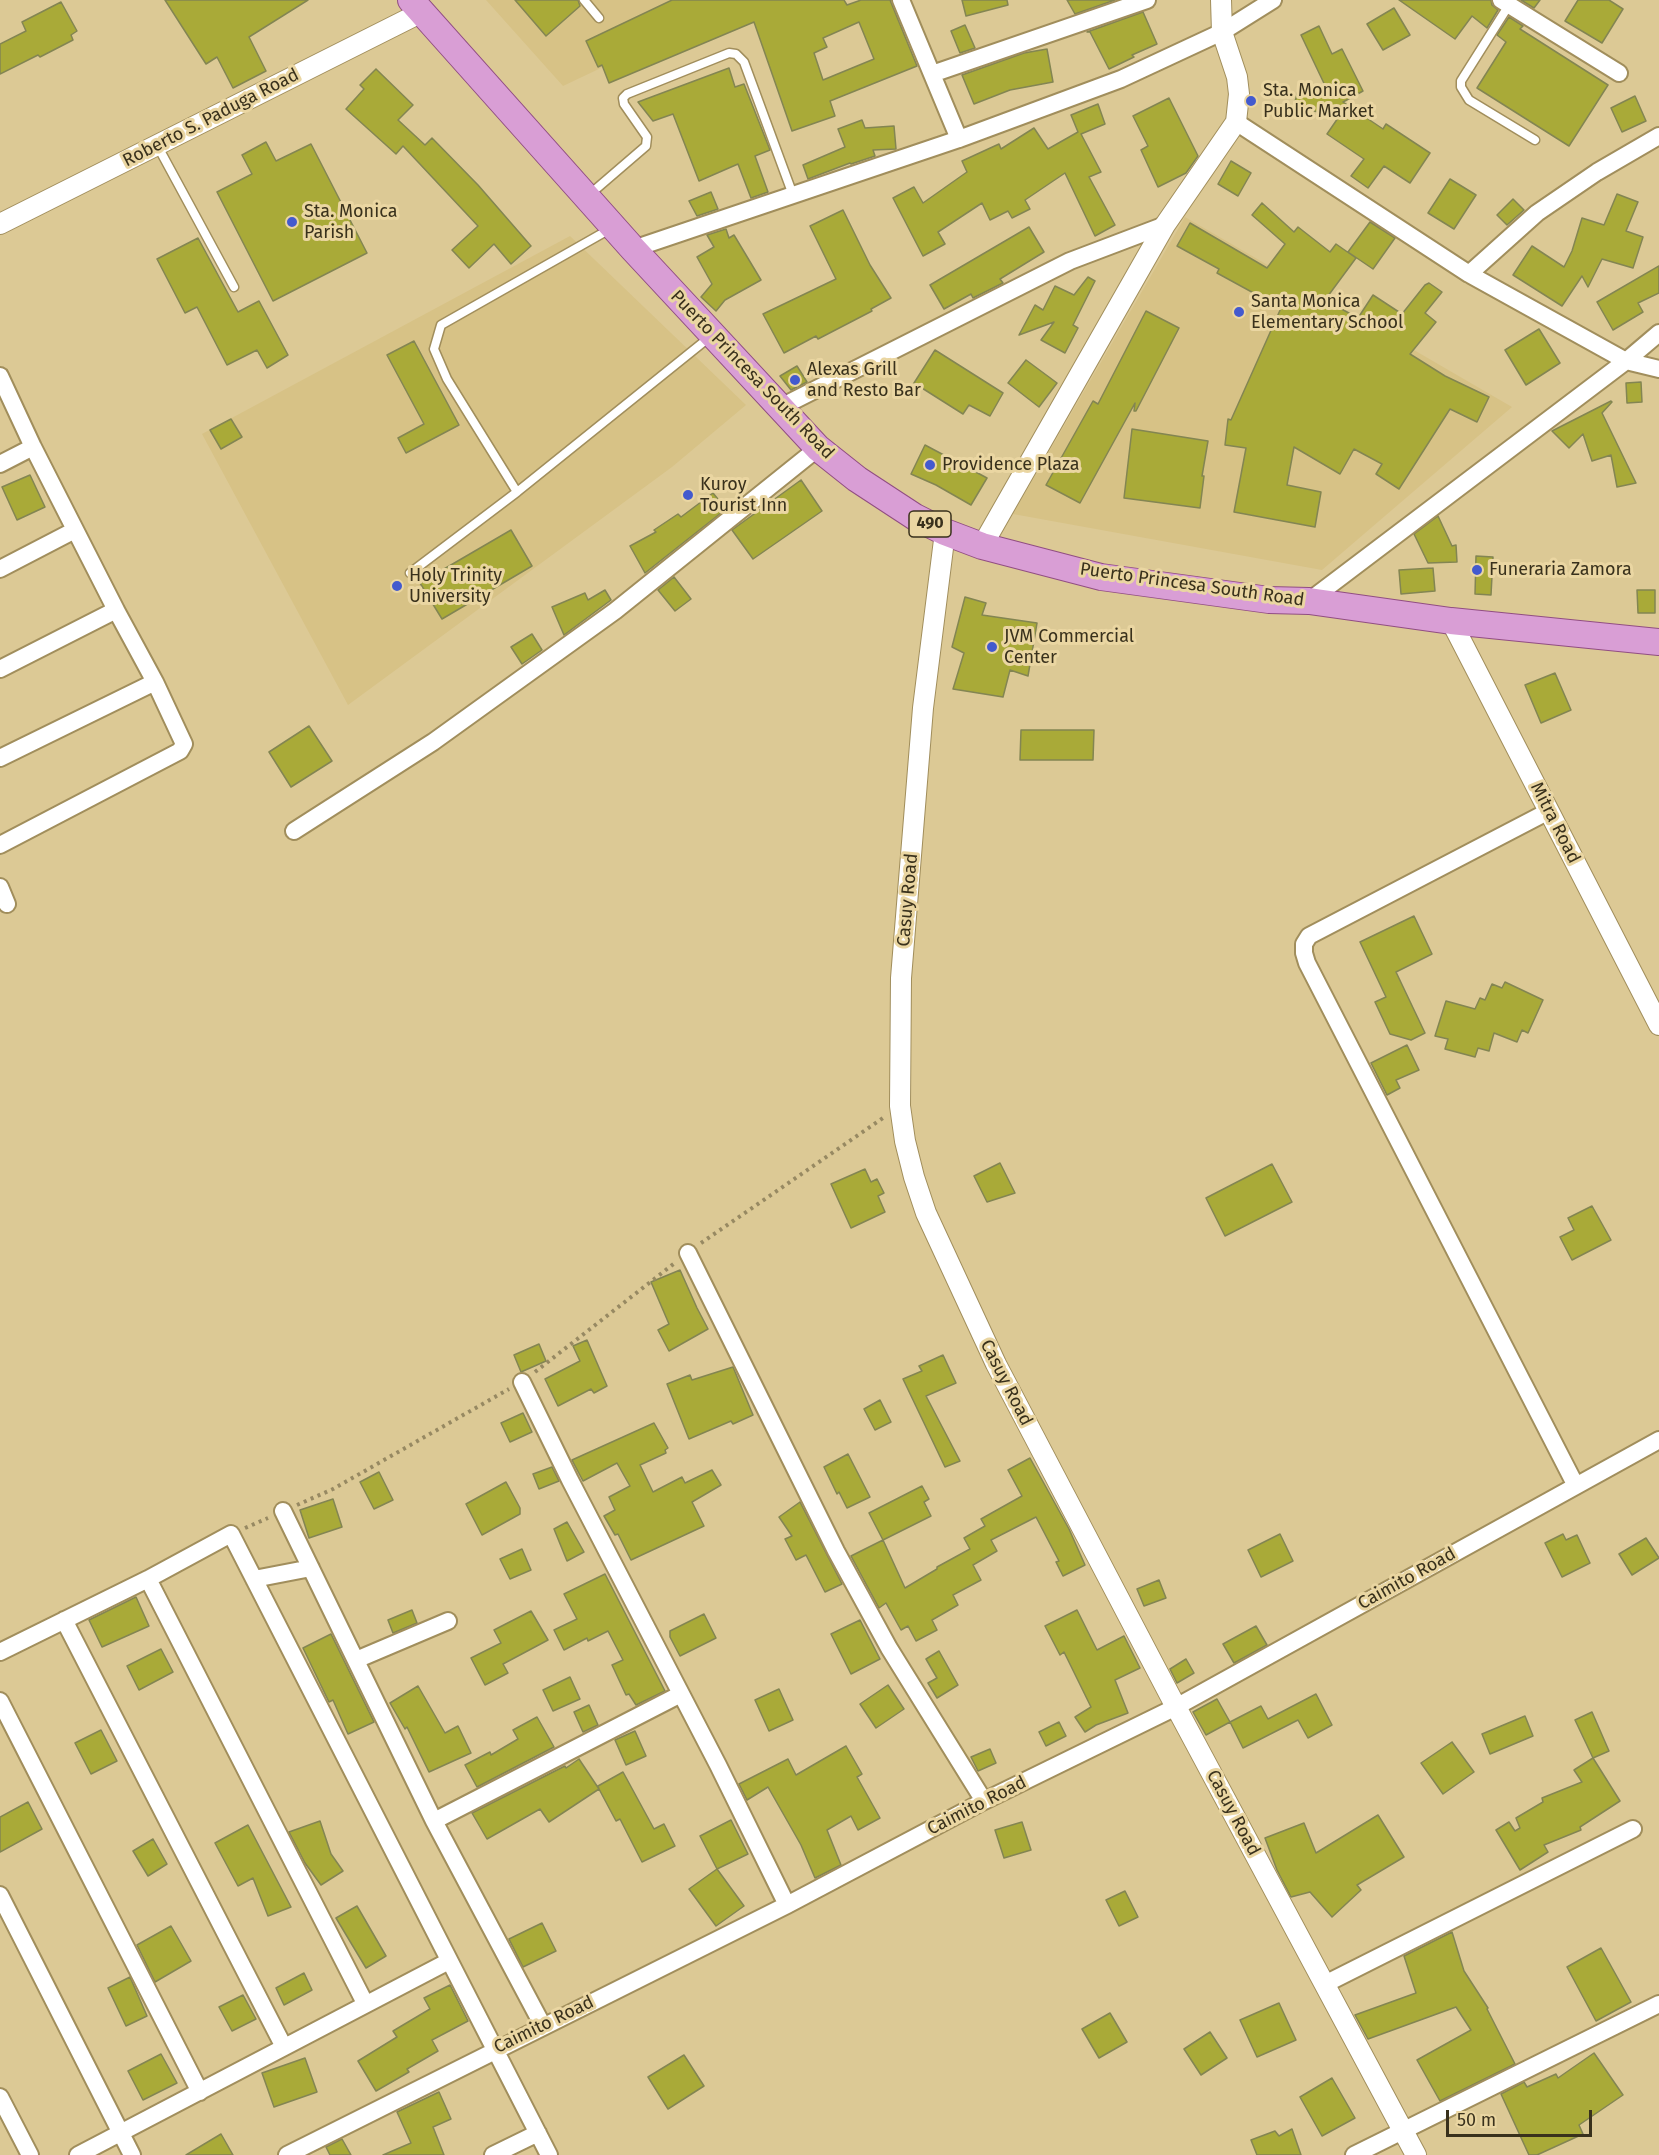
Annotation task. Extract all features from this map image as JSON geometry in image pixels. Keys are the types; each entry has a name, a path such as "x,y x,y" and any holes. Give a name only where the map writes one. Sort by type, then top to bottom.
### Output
{"main road":[{"name":"Puerto Princesa South Road","path":"417,6 613,227 779,408 818,448 857,479 915,517 945,532 982,546 1101,577 1269,600 1310,601 1451,621 1659,642"}],"street":[{"path":"901,0 959,139"},
{"path":"932,74 1147,0"},
{"path":"982,546 1165,225 1236,122 1239,94 1237,77 1222,32 1221,0"},
{"path":"633,249 959,139 1121,79 1222,32 1274,0"},
{"path":"1505,2 1619,73"},
{"name":"Roberto S. Paduga Road","path":"0,224 157,145 417,6"},
{"path":"1236,122 1469,274 1626,361 1659,369"},
{"path":"1469,274 1537,213 1597,172 1659,136"},
{"path":"779,408 1070,261 1165,225"},
{"path":"1310,601 1626,361 1659,333"},
{"path":"0,376 33,447 184,740 180,751 0,845"},
{"path":"0,464 33,447"},
{"path":"294,831 433,742 615,611 818,448"},
{"path":"0,569 75,530"},
{"name":"Casuy Road","path":"945,532 923,708 902,978 900,1106 905,1141 914,1177 926,1213 996,1364 1176,1707 1416,2155"},
{"path":"0,669 116,610"},
{"name":"Mitra Road","path":"1451,621 1659,1025"},
{"path":"0,758 155,682"},
{"path":"1549,811 1308,936 1304,944 1304,953 1307,963 1576,1486"},
{"path":"0,887 7,904"},
{"path":"688,1253 842,1561 889,1648 984,1802"},
{"path":"522,1382 787,1905"},
{"name":"Caimito Road","path":"287,2155 1176,1707 1659,1440"},
{"path":"283,1511 434,1821 543,2026"},
{"path":"0,1652 148,1579 231,1534 549,2155"},
{"path":"254,1579 311,1568"},
{"path":"148,1579 365,2003"},
{"path":"64,1620 284,2047"},
{"path":"356,1660 448,1621"},
{"path":"434,1821 681,1694"},
{"path":"0,1701 200,2092"},
{"path":"1325,1984 1633,1828"},
{"path":"0,1895 132,2155"},
{"path":"78,2155 449,1961"},
{"path":"1354,2155 1659,2004"},
{"path":"0,2097 30,2155"},
{"path":"493,2155 538,2133"}],"lane":[{"path":"584,0 599,18"},
{"path":"1505,2 1461,81 1461,87 1469,100 1535,140"},
{"path":"586,197 646,146 647,137 624,104 623,98 627,94 729,53 741,57 744,62 793,195"},
{"path":"157,145 234,287"},
{"path":"517,492 447,379 435,349 441,325 613,227"},
{"path":"410,573 517,492 711,335"}],"path":[{"path":"231,1534 333,1489 522,1382 688,1253 900,1106"}],"shaded area":[{"path":"486,0 717,0 721,11 563,86"},
{"name":"Santa Monica Elementary School","path":"1185,217 1512,407 1322,570 1013,514"},
{"name":"Holy Trinity University","path":"570,236 746,405 672,467 348,705 202,434"}],"building":[{"path":"165,0 308,0 249,37 266,71 233,88 217,57 206,64"},
{"path":"515,0 578,0 580,6 546,36"},
{"path":"672,0 844,0 847,5 861,0 890,0 917,66 830,101 835,116 792,131 754,22 609,83 602,65 598,67 586,41","holes":["859,22 874,59 823,80 814,53 827,47 823,38"]},
{"path":"962,0 1007,0 1008,5 966,16"},
{"path":"1067,0 1115,0 1075,14"},
{"path":"1399,0 1491,0 1492,5 1498,10 1487,28 1472,16 1455,39"},
{"path":"1521,0 1540,0 1534,8"},
{"path":"1578,0 1609,0 1623,9 1602,43 1565,21"},
{"path":"61,2 77,31 71,35 73,40 0,74 0,44 26,31 22,22"},
{"path":"1394,8 1410,35 1383,50 1367,24"},
{"path":"1143,12 1157,44 1109,69 1090,32 1087,32"},
{"path":"1509,17 1523,26 1520,29 1608,85 1569,146 1477,88 1506,42 1497,35"},
{"path":"965,25 975,48 960,53 951,31"},
{"path":"1319,26 1332,54 1342,49 1363,91 1343,102 1383,129 1386,124 1430,153 1410,183 1384,166 1368,188 1351,176 1364,159 1327,134 1338,118 1294,105 1299,87 1330,96 1301,35"},
{"path":"1047,49 1053,82 1010,90 974,104 962,75 1024,53"},
{"path":"729,68 735,87 744,84 770,150 755,156 768,192 751,198 738,164 699,181 673,114 653,121 638,102"},
{"path":"376,69 413,105 398,120 425,145 432,138 478,185 531,246 511,264 494,244 469,268 452,250 478,226 403,146 396,154 346,109 364,89 360,85"},
{"path":"1635,96 1646,121 1622,132 1611,108"},
{"path":"1169,98 1198,156 1186,173 1158,187 1141,150 1148,146 1133,116"},
{"path":"1098,104 1105,124 1081,134 1101,172 1089,177 1115,225 1095,236 1065,173 1025,200 1030,209 1012,218 1008,211 990,220 982,203 938,232 945,244 923,256 893,198 914,187 923,203 967,172 962,161 999,144 1001,149 1034,128 1048,149 1078,132 1071,115"},
{"path":"862,120 865,128 894,126 896,149 873,150 875,156 808,179 803,165 845,147 838,129"},
{"name":"Sta. Monica Parish","path":"266,142 276,161 311,144 367,253 273,301 217,192 252,174 242,155"},
{"path":"1231,161 1251,173 1238,196 1218,184"},
{"path":"1450,179 1476,195 1454,229 1428,213"},
{"path":"711,192 718,209 697,216 689,201"},
{"path":"1617,194 1638,202 1626,231 1643,237 1633,268 1602,259 1588,287 1582,276 1562,306 1513,275 1532,246 1564,267 1572,251 1582,218 1604,225"},
{"path":"1513,199 1524,210 1507,225 1497,215"},
{"path":"1262,203 1294,232 1298,227 1330,252 1336,244 1356,258 1325,300 1358,318 1373,295 1402,314 1425,285 1429,283 1442,292 1425,313 1436,322 1410,354 1445,376 1489,397 1477,422 1450,409 1399,489 1376,474 1382,464 1354,449 1340,474 1294,447 1287,485 1321,492 1315,527 1234,512 1246,448 1225,445 1228,419 1231,420 1281,308 1217,273 1219,269 1177,246 1190,223 1267,268 1285,244 1252,215"},
{"path":"843,210 870,265 891,298 871,309 872,311 818,339 816,336 784,353 763,314 836,279 810,226"},
{"path":"1370,222 1395,238 1373,269 1348,252"},
{"path":"1029,227 1044,252 1000,279 1003,283 973,298 971,294 944,309 930,285"},
{"path":"726,229 729,238 734,235 761,280 725,300 716,311 701,297 712,284 697,257 714,247 707,235"},
{"path":"198,238 238,312 259,301 288,355 267,368 257,350 227,365 197,307 185,313 157,259"},
{"path":"1659,266 1659,293 1638,303 1643,312 1613,330 1597,302"},
{"path":"1088,277 1095,281 1073,325 1078,328 1065,353 1041,340 1054,322 1019,335 1035,305 1043,310 1055,286 1074,295"},
{"path":"1146,311 1179,328 1136,411 1134,411 1135,403 1080,503 1046,485 1093,401 1098,404"},
{"path":"1539,329 1560,363 1526,385 1505,350"},
{"path":"414,341 459,425 406,453 398,438 424,424 387,355"},
{"path":"935,350 1003,393 990,416 969,405 963,414 914,383"},
{"path":"1026,360 1057,383 1039,407 1008,383"},
{"name":"Alexas Grill and Resto Bar","path":"797,366 807,382 791,390 780,376"},
{"path":"1641,382 1642,402 1627,403 1626,383"},
{"path":"1611,401 1602,413 1636,483 1617,487 1611,455 1592,461 1583,434 1569,448 1552,431"},
{"path":"231,419 242,437 221,449 210,430"},
{"path":"1132,429 1208,441 1202,476 1204,476 1200,508 1124,498"},
{"path":"925,445 987,478 971,505 911,474"},
{"path":"30,475 45,507 17,520 2,487"},
{"path":"801,480 822,511 753,559 732,530"},
{"path":"713,493 726,509 645,573 630,546 656,532 654,530 678,514 681,517"},
{"path":"1438,516 1452,546 1456,545 1457,562 1428,563 1414,534"},
{"path":"511,530 532,566 442,619 420,583"},
{"path":"1476,556 1493,557 1491,595 1475,594"},
{"path":"1433,568 1435,591 1401,594 1399,570"},
{"path":"674,577 691,599 675,611 658,590"},
{"path":"605,590 611,600 564,635 552,607 585,593 588,600"},
{"path":"1637,590 1655,590 1655,613 1638,613"},
{"name":"JVM Commercial Center","path":"965,597 986,603 982,615 1037,623 1028,676 1010,670 1003,697 953,689 964,653 952,647"},
{"path":"532,634 542,650 522,664 511,647"},
{"path":"1555,673 1571,710 1541,723 1525,685"},
{"path":"309,726 332,761 291,787 269,752"},
{"path":"1021,730 1094,730 1093,760 1020,760"},
{"path":"1414,916 1432,954 1396,972 1425,1033 1411,1040 1390,1034 1375,1002 1386,997 1360,942"},
{"path":"1505,982 1543,1000 1528,1033 1522,1030 1517,1042 1494,1033 1489,1051 1478,1048 1475,1057 1445,1049 1448,1039 1435,1036 1446,1001 1475,1009 1480,998 1485,1000 1492,984 1502,988"},
{"path":"1407,1045 1419,1070 1396,1080 1400,1088 1387,1095 1371,1063"},
{"path":"1000,1163 1015,1193 987,1202 974,1176"},
{"path":"1272,1164 1292,1202 1225,1236 1206,1198"},
{"path":"865,1169 871,1182 877,1179 884,1193 878,1196 885,1212 851,1228 831,1184"},
{"path":"1592,1206 1611,1240 1572,1260 1560,1237 1574,1230 1568,1218"},
{"path":"680,1270 708,1329 669,1351 658,1330 669,1324 651,1282"},
{"path":"587,1340 607,1386 594,1393 591,1389 558,1406 545,1379 580,1361 573,1346"},
{"path":"539,1344 546,1361 521,1372 514,1355"},
{"path":"943,1355 956,1383 926,1396 960,1461 945,1467 903,1379 922,1371 919,1366"},
{"path":"733,1367 753,1415 733,1424 731,1421 689,1439 667,1384 690,1375 692,1380"},
{"path":"880,1400 891,1422 875,1430 864,1409"},
{"path":"523,1413 532,1432 510,1442 501,1423"},
{"path":"654,1423 668,1448 665,1450 666,1453 640,1465 653,1492 682,1477 685,1483 712,1470 721,1485 692,1502 704,1526 631,1560 618,1534 615,1535 604,1516 615,1510 609,1497 630,1486 617,1463 583,1481 572,1460"},
{"path":"848,1454 870,1497 847,1508 839,1492 837,1494 824,1467"},
{"path":"1030,1458 1069,1529 1085,1565 1063,1576 1056,1562 1059,1561 1036,1517 991,1540 997,1551 973,1565 981,1580 953,1595 958,1605 932,1620 937,1630 916,1641 908,1626 901,1630 886,1603 879,1608 851,1556 883,1540 905,1588 970,1549 964,1538 985,1526 981,1519 1022,1496 1008,1470"},
{"path":"552,1467 559,1481 539,1489 533,1474"},
{"path":"379,1472 393,1500 374,1509 360,1482"},
{"path":"506,1482 520,1508 520,1514 482,1535 466,1504"},
{"path":"922,1486 929,1499 924,1502 931,1516 883,1540 869,1513"},
{"path":"333,1499 342,1527 309,1538 300,1510"},
{"path":"800,1502 842,1584 825,1592 806,1555 796,1560 785,1539 792,1536 779,1517"},
{"path":"567,1522 584,1552 567,1561 554,1529"},
{"path":"1280,1534 1293,1561 1261,1577 1248,1550"},
{"path":"1563,1534 1566,1540 1577,1535 1590,1563 1562,1577 1545,1543"},
{"path":"1646,1538 1659,1558 1632,1575 1619,1554"},
{"path":"522,1549 531,1570 510,1579 500,1559"},
{"path":"605,1574 665,1691 636,1705 629,1694 626,1695 612,1665 623,1660 608,1631 588,1641 587,1638 564,1650 554,1630 577,1619 564,1594"},
{"path":"1159,1580 1166,1598 1144,1606 1137,1589"},
{"path":"136,1597 149,1626 102,1647 89,1620"},
{"path":"412,1610 417,1623 393,1633 388,1620"},
{"path":"1077,1610 1097,1650 1124,1636 1140,1668 1115,1680 1128,1713 1096,1725 1085,1732 1075,1717 1091,1707 1064,1652 1060,1655 1045,1626"},
{"path":"531,1611 548,1640 503,1664 508,1673 485,1685 471,1658 501,1643 494,1630"},
{"path":"704,1614 716,1638 680,1656 670,1637 670,1631"},
{"path":"860,1620 880,1659 851,1674 831,1634"},
{"path":"1256,1626 1267,1645 1234,1663 1223,1644"},
{"path":"331,1634 374,1722 348,1734 333,1700 329,1702 303,1648"},
{"path":"161,1649 173,1672 139,1690 127,1666"},
{"path":"939,1651 958,1685 937,1698 928,1683 937,1678 926,1659"},
{"path":"1186,1659 1194,1673 1177,1683 1170,1669"},
{"path":"570,1677 580,1699 553,1711 543,1690"},
{"path":"888,1685 904,1709 876,1728 860,1704"},
{"path":"418,1686 445,1733 458,1726 471,1753 429,1772 407,1727 405,1729 390,1703"},
{"path":"779,1689 793,1720 769,1731 755,1700"},
{"path":"1316,1694 1332,1725 1308,1738 1298,1720 1243,1748 1230,1722 1261,1706 1268,1719"},
{"path":"1217,1699 1230,1722 1206,1735 1193,1712"},
{"path":"589,1705 598,1725 583,1732 574,1712"},
{"path":"1592,1712 1609,1751 1593,1758 1575,1720"},
{"path":"1525,1716 1533,1736 1490,1754 1482,1734"},
{"path":"537,1717 554,1747 477,1787 465,1765 490,1752 491,1755 518,1739 513,1730"},
{"path":"1059,1722 1066,1736 1046,1746 1039,1732"},
{"path":"101,1730 117,1761 91,1774 75,1743"},
{"path":"635,1731 646,1756 626,1765 615,1740"},
{"path":"1452,1742 1474,1772 1443,1794 1421,1763"},
{"path":"846,1746 862,1774 857,1777 880,1818 858,1830 851,1816 827,1830 841,1865 815,1878 801,1845 768,1787 747,1800 739,1784 788,1759 796,1775"},
{"path":"990,1749 996,1763 978,1771 971,1757"},
{"path":"1593,1758 1620,1801 1580,1827 1581,1830 1544,1845 1548,1852 1520,1870 1496,1830 1509,1822 1515,1831 1520,1828 1516,1818 1543,1802 1542,1798 1582,1782 1574,1770"},
{"path":"579,1759 599,1789 549,1822 540,1809 487,1839 472,1813 565,1766 566,1768"},
{"path":"623,1772 654,1829 664,1824 675,1846 642,1862 620,1819 616,1821 598,1786"},
{"path":"28,1802 42,1829 0,1852 0,1817"},
{"path":"1378,1815 1404,1857 1357,1885 1361,1890 1332,1917 1310,1892 1291,1897 1277,1870 1265,1838 1304,1823 1316,1853"},
{"path":"731,1820 748,1854 717,1869 700,1836"},
{"path":"320,1821 331,1854 343,1871 321,1885 305,1863 289,1832"},
{"path":"1022,1822 1031,1850 1004,1858 995,1830"},
{"path":"248,1825 291,1907 268,1916 253,1878 238,1886 215,1843"},
{"path":"153,1839 167,1864 148,1876 133,1851"},
{"path":"717,1869 744,1906 716,1926 689,1889"},
{"path":"1125,1891 1138,1917 1119,1926 1106,1900"},
{"path":"357,1906 386,1956 366,1968 336,1918"},
{"path":"542,1923 556,1951 523,1967 509,1939"},
{"path":"171,1926 191,1961 155,1982 137,1945"},
{"path":"1452,1932 1464,1971 1488,2008 1515,2064 1440,2101 1417,2060 1471,2030 1456,2007 1368,2039 1355,2015 1416,1993 1404,1956"},
{"path":"1601,1948 1631,2002 1596,2021 1567,1967"},
{"path":"304,1973 312,1990 284,2005 276,1988"},
{"path":"130,1977 147,2016 126,2026 108,1988"},
{"path":"450,1985 468,2021 432,2040 438,2051 407,2069 409,2072 376,2091 358,2061 397,2037 393,2031 430,2009 424,1998"},
{"path":"243,1995 256,2019 232,2031 219,2007"},
{"path":"1279,2003 1296,2040 1257,2057 1240,2020"},
{"path":"1110,2013 1127,2042 1099,2058 1082,2029"},
{"path":"1210,2032 1227,2058 1201,2075 1184,2049"},
{"path":"1594,2053 1623,2095 1579,2125 1583,2134 1537,2155 1529,2155 1501,2094 1524,2082 1527,2087 1556,2074 1558,2078"},
{"path":"161,2054 177,2083 143,2100 128,2071"},
{"path":"684,2055 704,2086 668,2109 648,2077"},
{"path":"305,2058 317,2092 274,2107 262,2073"},
{"path":"1332,2078 1355,2118 1322,2136 1300,2097"},
{"path":"439,2092 451,2119 433,2127 444,2155 383,2155 411,2143 397,2112"},
{"path":"1292,2129 1301,2155 1257,2155 1251,2140 1275,2131 1279,2136"},
{"path":"221,2134 233,2155 186,2155"},
{"path":"342,2139 351,2155 330,2155 326,2147"}],"place":[{"name":"Sta. Monica Public Market","path":"1251,101"},
{"name":"Sta. Monica Parish","path":"292,222"},
{"name":"Santa Monica Elementary School","path":"1239,312"},
{"name":"Alexas Grill and Resto Bar","path":"795,380"},
{"name":"Providence Plaza","path":"930,465"},
{"name":"Kuroy Tourist Inn","path":"688,495"},
{"name":"Funeraria Zamora","path":"1477,570"},
{"name":"Holy Trinity University","path":"397,586"},
{"name":"JVM Commercial Center","path":"992,647"}]}
